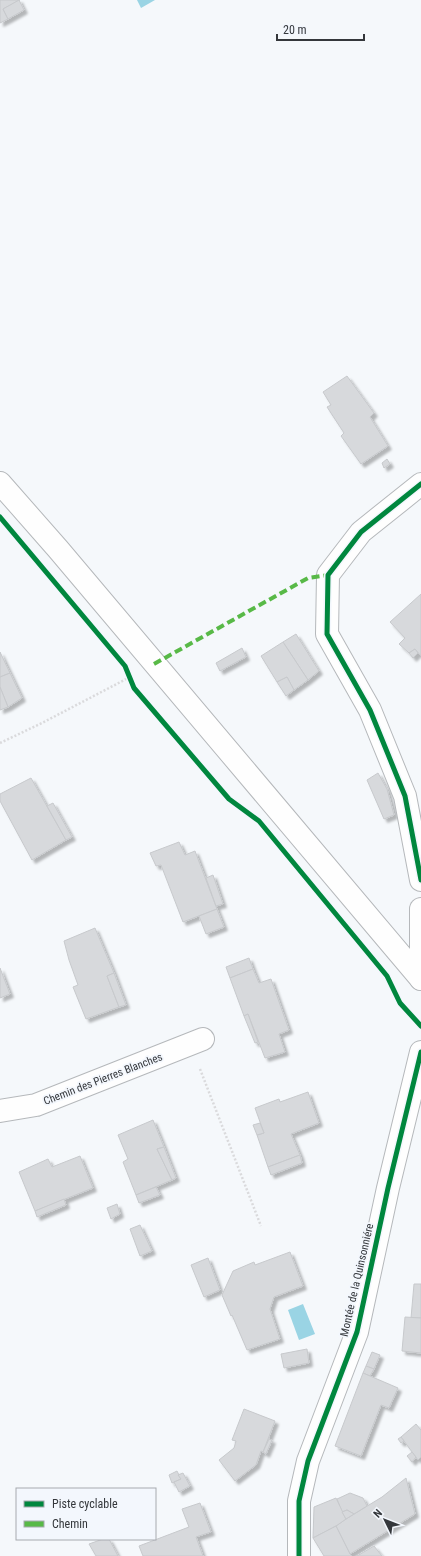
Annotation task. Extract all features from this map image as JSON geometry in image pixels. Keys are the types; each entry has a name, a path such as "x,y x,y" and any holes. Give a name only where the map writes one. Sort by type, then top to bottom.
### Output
{"street":[{"path":"0,483 421,979"},
{"path":"421,484 361,532 328,575 327,634 370,710 405,796 421,880"},
{"path":"421,909 421,979"},
{"name":"Chemin des Pierres Blanches","path":"0,1111 36,1105 197,1042"},
{"name":"Montée de la Quinsonniére","path":"299,1556 299,1501 308,1461 356,1332 388,1188 421,1052"}],"path":[{"path":"0,743 42,723 154,664"},
{"path":"197,1042 261,1226"}],"water":[{"path":"137,0 155,0 141,8"},
{"path":"303,1304 315,1334 299,1340 288,1310"}],"building":[{"path":"0,0 20,0 3,9 8,19 0,23"},
{"path":"19,0 24,10 8,19 3,9"},
{"path":"347,376 374,413 370,417 388,446 361,464 341,436 344,433 327,407 331,405 323,392"},
{"path":"387,459 390,464 384,468 382,463"},
{"path":"421,594 421,656 415,649 409,653 399,644 405,638 390,622"},
{"path":"296,634 319,671 308,680 283,642"},
{"path":"283,642 308,680 294,690 287,677 277,682 261,656"},
{"path":"242,648 246,657 220,671 216,663"},
{"path":"415,649 418,653 413,658 409,653"},
{"path":"0,652 10,673 0,677"},
{"path":"10,673 22,698 8,707 0,687 0,677"},
{"path":"287,677 294,690 286,696 277,682"},
{"path":"0,687 8,707 0,710"},
{"path":"378,773 387,789 394,815 384,819 367,780"},
{"path":"31,778 66,840 32,860 0,801 0,794"},
{"path":"53,803 72,837 66,840 47,806"},
{"path":"179,842 185,855 195,851 217,909 183,922 161,865 156,866 150,853"},
{"path":"213,875 223,904 216,906 206,878"},
{"path":"217,909 224,927 206,934 199,916"},
{"path":"95,928 114,973 107,976 119,1007 86,1019 73,987 78,985 64,941"},
{"path":"249,958 253,969 230,978 226,967"},
{"path":"0,968 10,994 0,998"},
{"path":"253,969 259,983 271,979 289,1030 279,1034 285,1052 265,1058 248,1014 244,1016 230,978"},
{"path":"114,973 126,1005 119,1007 107,976"},
{"path":"248,1014 258,1042 255,1043 244,1016"},
{"path":"308,1092 319,1123 291,1134 300,1155 268,1167 257,1135 264,1133 255,1108 279,1099 280,1102"},
{"path":"153,1120 164,1147 157,1149 172,1180 136,1195 123,1162 128,1159 118,1135"},
{"path":"260,1123 264,1133 257,1135 253,1125"},
{"path":"164,1147 176,1178 172,1180 157,1149"},
{"path":"300,1155 302,1163 271,1175 268,1167"},
{"path":"80,1156 93,1188 35,1211 19,1172 48,1159 52,1167"},
{"path":"156,1187 160,1195 139,1203 136,1195"},
{"path":"64,1199 66,1205 37,1217 35,1211"},
{"path":"117,1204 120,1214 111,1219 107,1208"},
{"path":"140,1225 152,1251 140,1256 130,1229"},
{"path":"290,1252 303,1286 274,1297 270,1309 280,1339 247,1350 222,1295 233,1271 254,1262 255,1265"},
{"path":"208,1258 220,1290 204,1297 191,1265"},
{"path":"414,1284 421,1284 421,1318 411,1318"},
{"path":"405,1317 421,1318 421,1353 402,1351"},
{"path":"307,1349 309,1363 284,1368 281,1354"},
{"path":"372,1352 380,1355 374,1369 366,1366"},
{"path":"366,1366 374,1369 370,1376 363,1373"},
{"path":"363,1373 398,1388 389,1408 381,1405 361,1456 335,1446"},
{"path":"244,1409 275,1421 263,1452 261,1451 256,1465 235,1481 219,1460 234,1448 236,1441 232,1440"},
{"path":"416,1424 421,1430 421,1457 418,1460 401,1437"},
{"path":"401,1437 404,1441 401,1443 398,1439"},
{"path":"269,1439 272,1440 266,1454 263,1452"},
{"path":"412,1452 416,1457 412,1462 407,1456"},
{"path":"177,1471 181,1479 172,1483 169,1475"},
{"path":"183,1473 190,1486 179,1492 174,1482 181,1479 178,1475"},
{"path":"406,1478 415,1514 350,1554 336,1526 382,1497"},
{"path":"350,1493 363,1498 367,1506 354,1514 347,1510 342,1512 337,1499"},
{"path":"336,1498 346,1519 313,1538 314,1507"},
{"path":"200,1503 211,1532 196,1537 203,1556 143,1556 139,1546 189,1527 182,1509"},
{"path":"347,1510 354,1514 346,1519 342,1512"},
{"path":"336,1526 352,1556 324,1556 313,1538"},
{"path":"100,1540 110,1540 118,1556 96,1556 89,1544"},
{"path":"374,1546 382,1556 357,1556"}],"marked path":[{"path":"154,664 308,578 328,575"}],"cycle path":[{"path":"421,484 361,532 328,575 327,634 370,710 405,796 421,880"},
{"path":"0,517 125,666 134,688 229,799 259,821 387,976 400,1003 421,1026"},
{"path":"299,1556 299,1501 308,1461 357,1332 388,1188 421,1052"}]}
